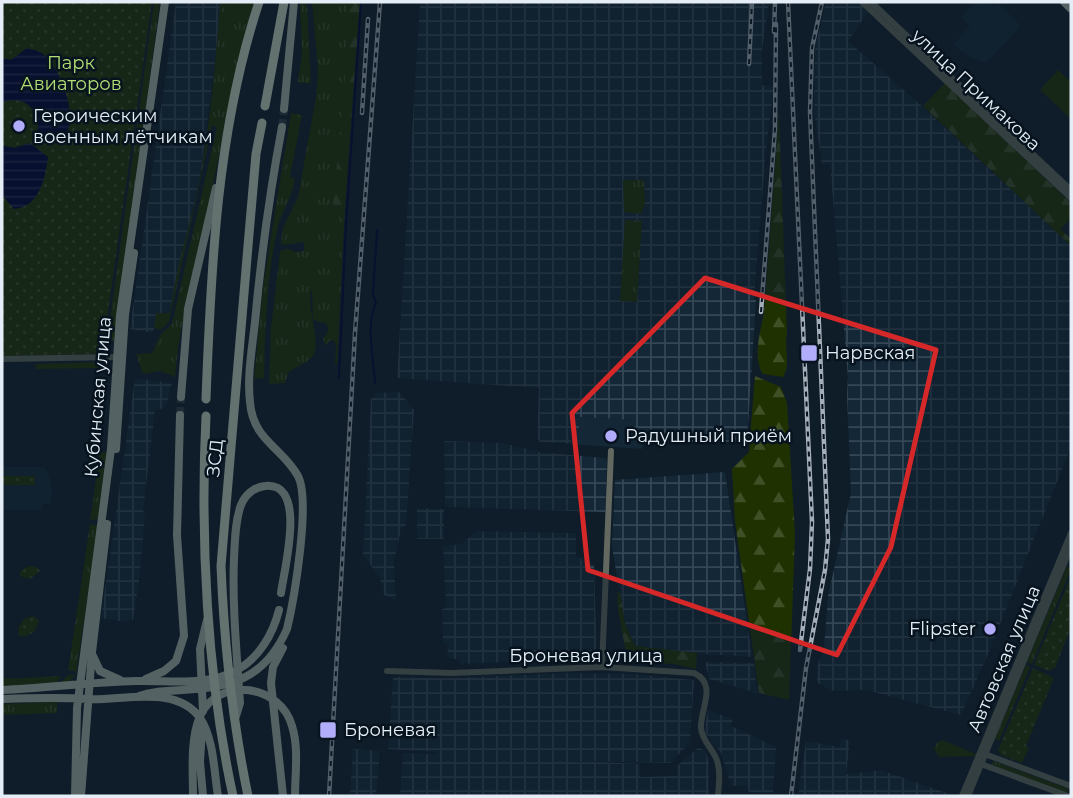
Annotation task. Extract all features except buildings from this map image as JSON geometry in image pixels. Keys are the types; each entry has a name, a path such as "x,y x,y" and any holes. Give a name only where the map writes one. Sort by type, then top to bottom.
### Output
{"highway":[{"path":"206,399 216,225 225,151 239,69 259,2"},
{"path":"265,106 284,2"},
{"name":"ЗСД","path":"248,796 223,594 224,519 256,154 262,123"},
{"name":"ЗСД","path":"206,416 203,469 209,610 221,722 233,796"}],"main road":[{"name":"Кубинская улица","path":"84,686 92,652 116,449 120,314 167,2"},
{"path":"284,109 294,2"},
{"path":"1064,2 1071,9"},
{"path":"282,127 257,301 250,403 257,429 298,476 304,499 292,625 272,674 284,796"},
{"path":"181,397 188,309 225,151"},
{"name":"Кубинская улица","path":"75,796 119,357"},
{"path":"140,681 156,676 172,666 179,657 184,636 177,535 180,415"},
{"path":"236,716 240,703 234,593 236,538 241,505 253,490 270,486 282,492 290,508 281,593"},
{"path":"139,696 151,691 229,685 246,678 266,662 282,641 287,629 302,525"},
{"path":"203,796 200,762 203,720 200,649 209,610"},
{"path":"2,690 205,679 237,670 261,650 279,610"},
{"path":"92,652 100,671 127,682"},
{"path":"193,796 194,748 201,715 213,700 224,693 252,690 264,693 278,702 289,718 294,734 295,796"},
{"path":"2,699 139,696 184,704 198,716 207,734 218,796"},
{"name":"Кубинская улица","path":"81,796 83,698"}],"street":[{"name":"улица Примакова","path":"862,2 1071,198"},
{"name":"улица Примакова","path":"871,2 1071,190"},
{"path":"2,359 119,357"},
{"path":"602,667 611,451"},
{"name":"Автовская улица","path":"968,796 1071,533"},
{"name":"Автовская улица","path":"983,753 1071,547"},
{"name":"Броневая улица","path":"387,671 451,673 602,667 689,672 702,678 707,693 701,728 719,768 718,796"},
{"path":"983,753 1071,786"},
{"path":"979,764 1068,796"},
{"name":"Автовская улица","path":"962,796 979,764"}],"highlighted area":[{"path":"705,278 936,350 891,547 837,655 588,570 572,413"}],"shaded area":[{"path":"176,2 220,2 217,46 192,219 170,313 155,325 153,333 130,329"},
{"path":"420,2 769,2 762,50 762,85 774,87 754,299 747,440 712,443 653,440 653,443 642,445 643,431 634,430 635,420 580,417 578,436 571,436 571,444 540,442 537,438 539,388 397,378"},
{"path":"826,2 858,2 868,12 848,41 922,106 1071,246 1071,447 961,715 866,690 833,691 818,683 817,679 817,667 824,648 828,596 851,493 848,377 830,164 822,165 814,111 815,48"},
{"path":"976,2 988,2 995,7 998,3 1021,26 986,63 969,57 953,45 970,26 961,17"},
{"path":"27,48 41,53 49,60 65,90 68,102 70,124 67,131 48,144 36,136 38,120 31,107 18,100 2,103 2,58 11,60"},
{"path":"30,143 48,157 45,174 40,190 30,203 14,209 2,195 2,145 14,148"},
{"path":"135,378 172,383 166,407 155,411 143,511 140,575 133,620 124,622 101,618"},
{"path":"399,392 414,410 406,525 401,529 394,562 396,600 384,595 380,578 363,555 371,399 377,393"},
{"path":"579,417 635,420 643,431 642,449 571,444 571,436"},
{"path":"444,441 503,443 539,452 607,459 605,512 445,507"},
{"path":"2,467 44,467 53,490 51,504 42,504 42,510 2,510"},
{"path":"725,472 752,657 635,646 625,624 612,547 615,480"},
{"path":"417,508 444,509 444,539 417,539"},
{"path":"476,531 576,533 576,556 594,565 597,662 559,663 559,660 460,664 460,660 448,658 447,643 443,643 442,609 446,608 443,546 462,544"},
{"path":"705,662 754,663 757,693 709,679"},
{"path":"571,673 632,674 694,680 690,742 671,763 575,761 640,764 640,777 671,776 677,775 677,766 698,748 705,750 709,762 709,796 400,796 403,753 439,754 388,749 393,677 444,678"},
{"path":"708,710 733,719 731,726 776,747 773,793 749,792 747,786 731,786 721,753 706,734"},
{"path":"841,739 850,740 846,774 881,770 955,796 798,796 806,741 839,747"},
{"path":"353,749 380,751 376,796 350,796"}],"green space":[{"name":"Парк Авиаторов","path":"2,2 152,2 102,354 2,356"},
{"path":"154,2 160,2 114,341 107,341"},
{"path":"220,2 254,2 185,307 175,377 160,371 143,374 136,354 152,353 161,334 172,324 217,127 212,126 169,322 161,330 154,328 156,313 170,313 199,182 212,92"},
{"path":"300,2 307,2 311,84 298,82 302,53"},
{"path":"312,2 359,2 337,365 334,340 329,341 326,346 323,339 328,331 327,324 313,320 312,288 310,297 316,345 314,352 309,360 288,373 285,383 271,384 271,327 280,252 285,249 304,251 304,242 283,245 281,242 283,228 298,197 316,97 318,70"},
{"path":"348,2 360,2 344,215 339,215 334,210 333,203 347,60"},
{"path":"1058,70 1071,82 1071,119 1040,90"},
{"path":"945,83 1071,203 1071,218 1061,229 1071,239 1071,246 923,106"},
{"path":"779,112 787,334 787,367 783,377 763,374 758,360"},
{"path":"291,113 302,115 290,177 295,179 279,223 271,266 264,378 254,379 263,287"},
{"path":"623,180 644,180 645,204 641,214 624,212"},
{"path":"625,220 642,221 637,302 620,301"},
{"path":"102,362 102,368 36,369 35,364"},
{"path":"755,376 781,387 787,403 795,534 789,700 759,693 735,521 732,469 749,452"},
{"path":"100,452 107,453 99,519 90,520"},
{"path":"2,476 35,476 35,485 2,485"},
{"path":"90,524 98,526 76,674 70,681 60,684 68,675 75,675 75,671 68,671"},
{"path":"28,566 37,567 40,571 30,579 20,576 20,572"},
{"path":"1067,566 1071,569 1032,664 1027,662"},
{"path":"1071,576 1071,627 1055,668 1049,671 1034,665"},
{"path":"617,591 620,593 625,624 635,646 697,653 696,669 674,664 628,662"},
{"path":"33,616 39,620 35,630 30,635 19,636 21,623"},
{"path":"1026,665 1030,667 999,741 995,739"},
{"path":"1033,668 1054,678 1026,746 1029,748 1022,763 1001,755 998,750"},
{"path":"61,676 56,683 2,686 2,679"},
{"path":"57,702 57,713 2,713 2,704"},
{"path":"942,740 977,756 939,757 934,749"},
{"path":"993,761 1069,789 1067,793 992,765"}],"waterway":[{"path":"339,378 361,2"},
{"path":"375,383 371,321 376,303 373,294 377,230"}],"tunnel":[{"path":"282,127 284,109"},
{"path":"180,415 181,397"}],"railway":[{"path":"329,796 355,333 380,2"},
{"path":"749,64 752,2"},
{"path":"788,2 812,522 810,569 800,650"},
{"path":"791,796 806,668 825,570 828,539 810,112 812,48 822,2"},
{"path":"774,32 775,4"},
{"path":"362,113 368,19"},
{"path":"761,312 775,129 776,24"}],"place":[{"name":"Героическим военным лётчикам","path":"19,126"},
{"name":"Нарвская","path":"809,353"},
{"name":"Радушный приём","path":"611,436"},
{"name":"Flipster","path":"990,629"},
{"name":"Броневая","path":"328,730"}]}
